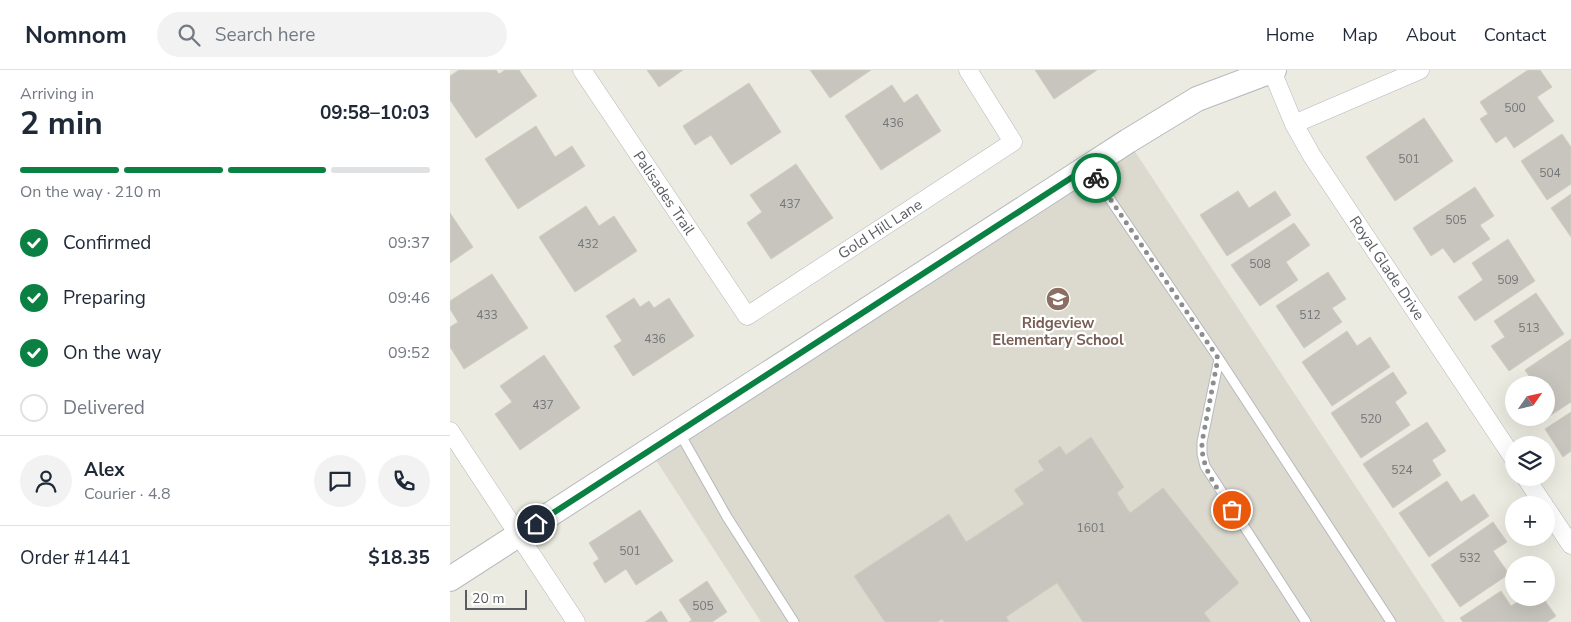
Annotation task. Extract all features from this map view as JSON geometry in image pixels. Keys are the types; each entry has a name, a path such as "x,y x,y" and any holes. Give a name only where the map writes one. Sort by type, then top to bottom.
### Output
{"street":[{"name":"Palisades Trail","path":"582,70 747,316"},
{"name":"Gold Hill Lane","path":"747,316 1013,142 968,70"},
{"path":"450,579 1088,167 1197,99 1273,70"},
{"name":"Royal Glade Drive","path":"1273,70 1294,124 1312,156 1505,446"},
{"path":"1294,124 1420,70"},
{"path":"450,431 520,534 576,622"},
{"path":"1555,521 1571,545"}],"lane":[{"path":"1088,167 1218,358 1391,622"},
{"path":"1218,358 1202,442 1205,466 1306,622"},
{"path":"679,432 718,500 794,622"}],"shaded area":[{"name":"Ridgeview Elementary School","path":"1128,141 1445,622 761,622 650,451"}],"building":[{"path":"459,70 496,70 499,74 505,70 519,70 537,96 476,138 450,100 450,76"},
{"path":"647,70 683,70 659,87"},
{"path":"810,70 871,70 830,98"},
{"path":"1035,70 1097,70 1054,99"},
{"path":"1528,70 1540,70 1552,87 1537,97 1554,121 1514,148 1506,136 1496,143 1480,119 1488,114 1480,102"},
{"path":"749,83 781,132 731,165 711,135 695,145 683,126"},
{"path":"892,85 904,103 917,94 941,131 881,170 845,116"},
{"path":"1424,118 1453,161 1395,201 1366,157"},
{"path":"536,126 555,157 572,146 585,166 518,209 485,159"},
{"path":"1562,134 1571,147 1571,184 1547,200 1521,161"},
{"path":"796,164 833,218 771,259 747,223 762,212 750,195"},
{"path":"1475,187 1494,216 1480,225 1490,239 1454,263 1443,248 1431,256 1413,228"},
{"path":"1238,191 1249,208 1275,191 1291,215 1227,256 1200,215"},
{"path":"1571,194 1571,237 1551,208"},
{"path":"586,206 599,226 614,216 637,251 575,292 539,237"},
{"path":"450,213 473,247 450,263"},
{"path":"1294,223 1310,245 1286,262 1298,280 1260,306 1231,265"},
{"path":"1508,239 1535,281 1475,321 1458,297 1483,280 1472,263"},
{"path":"1328,272 1346,299 1332,308 1342,322 1304,348 1276,306"},
{"path":"492,274 528,328 464,369 450,347 450,327 458,322 450,309 450,301"},
{"path":"1536,293 1564,334 1509,371 1491,346 1505,337 1494,321"},
{"path":"634,298 640,307 649,301 654,308 669,298 694,336 633,376 614,346 622,341 606,316"},
{"path":"1347,331 1357,346 1370,337 1390,367 1332,406 1302,362"},
{"path":"1571,339 1571,402 1555,412 1555,376 1529,376 1525,370"},
{"path":"544,355 580,408 520,450 495,414 512,402 500,386"},
{"path":"1393,372 1407,393 1395,402 1410,425 1361,458 1331,413"},
{"path":"1571,412 1571,451 1563,457 1555,445 1555,436 1550,436 1545,429 1550,426 1555,426 1555,422"},
{"path":"1427,422 1446,451 1432,460 1441,475 1393,508 1363,464"},
{"path":"1091,437 1124,487 1117,493 1130,513 1163,488 1239,583 1204,613 1211,622 1083,622 1057,583 1006,617 1009,622 944,622 942,619 937,622 885,622 854,576 949,514 966,542 1024,504 1014,490 1044,470 1038,461 1060,446 1066,455"},
{"path":"1447,481 1461,502 1474,494 1489,516 1429,557 1399,513"},
{"path":"640,510 673,561 636,585 626,569 605,583 593,563 599,559 589,543"},
{"path":"1493,522 1505,539 1505,543 1493,551 1505,568 1505,577 1460,607 1431,565"},
{"path":"707,581 727,612 712,622 689,622 692,620 679,600"},
{"path":"1501,591 1505,597 1505,606 1549,606 1556,616 1547,622 1463,622 1460,618"},
{"path":"661,611 668,622 645,622"}],"way so far":[{"path":"1096,178 1218,358 1202,442 1202,454 1211,478 1232,510"}],"place":[{"name":"Ridgeview Elementary School","path":"1058,299"}],"route":[{"path":"536,524 1088,167 1096,178"}]}
